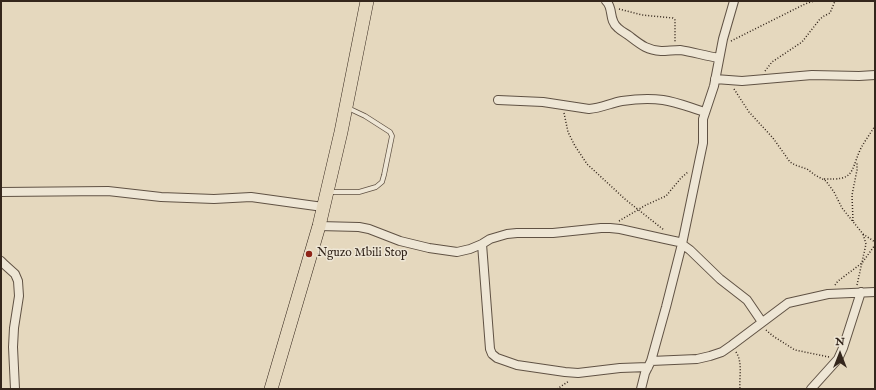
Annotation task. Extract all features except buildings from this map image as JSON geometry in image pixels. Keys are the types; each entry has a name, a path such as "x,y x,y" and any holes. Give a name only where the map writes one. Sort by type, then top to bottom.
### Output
{"highway":[{"path":"271,389 319,226 341,132 367,1"}],"street":[{"path":"641,389 666,307 704,143 703,119 715,79 722,45 734,1"},
{"path":"608,3 612,21 615,25 637,43 646,48 662,51 686,51 719,58"},
{"path":"715,79 742,81 812,75 875,75"},
{"path":"498,100 543,102 583,108 596,108 621,101 657,99 670,101 705,112"},
{"path":"1,192 108,192 214,199 251,197 323,206"},
{"path":"319,226 359,227 400,241 429,248 456,252 470,249 498,236 517,233 541,234 600,228 620,229 680,243 690,250 720,279 747,300 761,324"},
{"path":"482,244 489,343 492,354 497,358 517,365 578,373 697,359 716,354 732,345 788,303 828,294 875,292"},
{"path":"1,261 15,274 18,281 19,296 14,328 13,347 15,389"},
{"path":"813,389 838,359 843,348 858,292"}],"lane":[{"path":"327,192 359,192 376,187 382,182 384,175 392,136 390,132 365,116 346,107"}],"path":[{"path":"722,45 814,1"},
{"path":"759,80 772,62 802,42 820,19 830,13 835,1"},
{"path":"608,3 613,8 642,15 674,18 674,40 676,50"},
{"path":"729,80 749,112 773,138 790,162 807,169 826,181 834,192 842,208 864,234 875,243 862,263 838,281 828,294"},
{"path":"563,105 568,132 581,156 590,167 626,200 680,243"},
{"path":"822,179 840,179 853,171 860,151 875,126"},
{"path":"854,222 852,195 857,170 857,160"},
{"path":"610,228 638,210 666,196 681,178 699,166"},
{"path":"858,292 866,244 864,234"},
{"path":"761,324 773,336 795,350 838,359"},
{"path":"732,345 739,357 740,362 740,389"},
{"path":"557,389 563,386 578,373"}],"place":[{"name":"Nguzo Mbili Stop","path":"309,254"}]}
